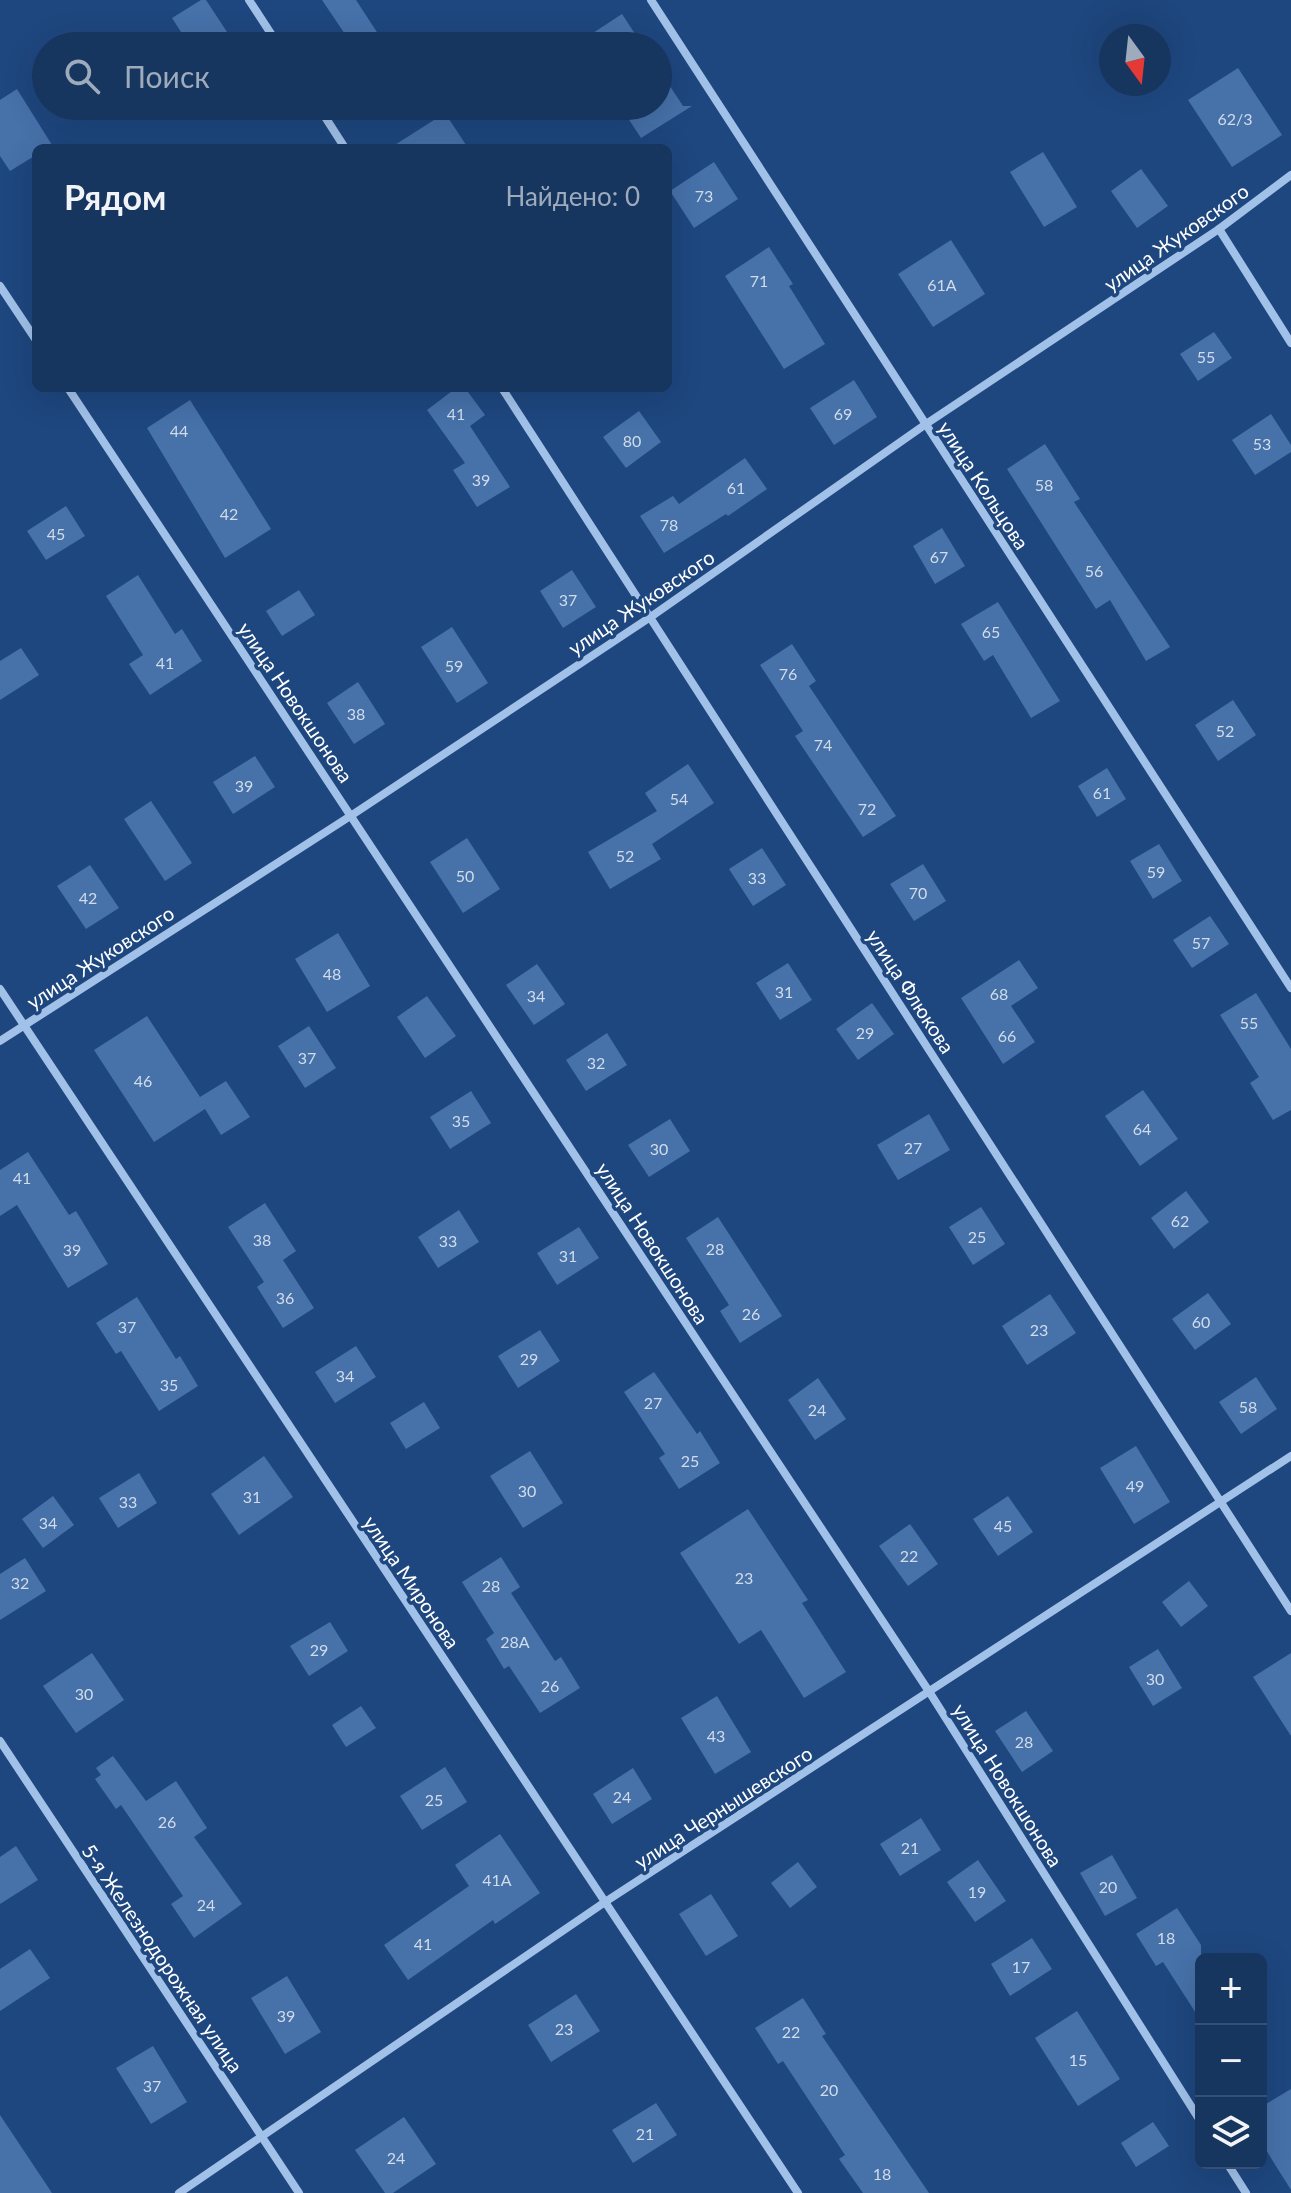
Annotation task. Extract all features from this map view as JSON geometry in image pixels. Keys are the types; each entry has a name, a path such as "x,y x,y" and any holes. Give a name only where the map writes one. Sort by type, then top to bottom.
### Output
{"street":[{"path":"249,0 270,32"},
{"name":"улица Кольцова","path":"651,0 672,32"},
{"name":"улица Кольцова","path":"672,32 1291,988"},
{"path":"327,120 342,144"},
{"name":"улица Жуковского","path":"0,1041 352,815 652,616 926,424 1219,229 1291,175"},
{"path":"1219,229 1291,343"},
{"path":"0,286 32,334"},
{"name":"улица Новокшонова","path":"71,392 930,1693 1195,2113"},
{"name":"улица Флюкова","path":"505,392 652,616 1291,1611"},
{"name":"улица Миронова","path":"0,989 798,2193"},
{"name":"улица Чернышевского","path":"179,2193 605,1902 1291,1456"},
{"name":"5-я Железнодорожная улица","path":"0,1741 299,2193"},
{"path":"1231,2169 1246,2193"}],"building":[{"path":"206,0 227,32 181,32 172,18"},
{"path":"322,0 356,0 377,32 344,32"},
{"path":"622,14 634,32 594,32"},
{"path":"1238,68 1282,135 1232,167 1188,100"},
{"path":"17,89 32,113 32,120 36,120 51,144 32,144 32,157 10,171 0,156 0,100"},
{"path":"672,89 683,106 692,106 672,119"},
{"path":"434,120 450,120 465,144 396,144"},
{"path":"629,120 670,120 641,138"},
{"path":"1043,152 1077,207 1044,227 1010,172"},
{"path":"714,162 738,199 694,228 672,190"},
{"path":"1141,169 1168,206 1137,228 1111,191"},
{"path":"951,240 985,294 933,327 898,274"},
{"path":"769,247 825,344 784,369 725,276"},
{"path":"1214,332 1232,358 1198,381 1180,354"},
{"path":"854,380 877,417 834,445 810,408"},
{"path":"451,392 468,392 485,415 470,426 510,487 477,507 453,470 465,463 427,410"},
{"path":"190,400 271,529 225,558 147,428"},
{"path":"639,411 661,442 626,468 603,437"},
{"path":"1271,414 1291,445 1291,452 1255,475 1232,440"},
{"path":"1045,444 1080,499 1074,502 1170,647 1146,661 1110,600 1096,609 1007,469"},
{"path":"745,458 767,489 664,553 640,516 673,496 679,504"},
{"path":"66,506 85,536 46,560 27,531"},
{"path":"942,528 965,566 935,584 913,546"},
{"path":"572,570 596,607 563,628 540,591"},
{"path":"138,575 175,634 182,629 202,661 150,695 129,664 143,655 106,596"},
{"path":"299,590 315,615 282,636 266,611"},
{"path":"998,602 1060,701 1031,718 993,655 984,661 961,624"},
{"path":"452,627 488,683 457,703 421,647"},
{"path":"792,644 816,681 809,686 896,816 863,837 795,736 803,731 760,665"},
{"path":"21,648 39,675 0,700 0,661"},
{"path":"358,682 385,724 354,744 327,703"},
{"path":"1233,700 1256,735 1218,761 1195,725"},
{"path":"255,756 275,787 233,814 213,782"},
{"path":"688,764 714,803 652,844 661,859 610,889 588,852 657,811 645,793"},
{"path":"1107,768 1126,799 1097,817 1078,786"},
{"path":"151,801 192,863 165,881 124,819"},
{"path":"467,838 500,889 463,913 430,862"},
{"path":"1159,844 1182,881 1153,899 1130,861"},
{"path":"762,848 786,885 753,906 729,869"},
{"path":"923,864 946,901 914,921 890,884"},
{"path":"90,865 119,908 86,929 57,886"},
{"path":"1210,916 1229,944 1192,968 1173,940"},
{"path":"338,933 370,986 327,1012 295,959"},
{"path":"1019,960 1038,988 1011,1006 1035,1042 1003,1064 961,998"},
{"path":"788,963 812,1000 780,1020 756,983"},
{"path":"537,964 565,1004 534,1025 506,985"},
{"path":"1256,993 1291,1049 1291,1110 1273,1120 1250,1083 1259,1077 1220,1015"},
{"path":"427,996 456,1036 425,1058 397,1017"},
{"path":"872,1003 894,1034 858,1060 836,1029"},
{"path":"147,1016 200,1097 226,1081 250,1117 221,1135 205,1109 154,1142 94,1050"},
{"path":"309,1026 336,1068 305,1088 278,1046"},
{"path":"607,1033 627,1065 586,1091 566,1060"},
{"path":"1143,1090 1178,1139 1140,1166 1105,1116"},
{"path":"471,1091 491,1123 450,1149 430,1117"},
{"path":"929,1114 950,1150 898,1180 877,1145"},
{"path":"670,1119 690,1151 649,1177 628,1145"},
{"path":"28,1152 69,1215 76,1211 108,1264 68,1288 17,1205 0,1216 0,1170"},
{"path":"1186,1191 1209,1222 1174,1249 1151,1218"},
{"path":"265,1203 296,1251 283,1260 314,1308 283,1328 257,1287 264,1282 228,1227"},
{"path":"981,1207 1005,1244 973,1265 949,1227"},
{"path":"459,1210 479,1242 438,1268 418,1237"},
{"path":"718,1217 782,1316 740,1343 720,1311 729,1305 686,1238"},
{"path":"579,1227 599,1258 557,1285 537,1253"},
{"path":"1208,1293 1231,1324 1195,1350 1172,1319"},
{"path":"1050,1294 1076,1333 1027,1365 1002,1326"},
{"path":"137,1297 176,1359 180,1356 198,1386 159,1411 121,1351 116,1354 96,1323"},
{"path":"540,1330 560,1361 518,1388 498,1356"},
{"path":"356,1346 376,1377 335,1403 315,1372"},
{"path":"654,1372 697,1434 700,1431 720,1463 679,1489 659,1458 665,1454 624,1392"},
{"path":"1256,1377 1277,1409 1241,1434 1219,1402"},
{"path":"818,1378 846,1419 815,1440 788,1400"},
{"path":"424,1402 440,1428 406,1449 390,1423"},
{"path":"1136,1446 1170,1502 1134,1524 1100,1468"},
{"path":"530,1451 563,1503 523,1528 490,1476"},
{"path":"264,1456 293,1497 239,1535 211,1494"},
{"path":"139,1473 157,1503 118,1528 99,1498"},
{"path":"53,1496 74,1525 43,1548 22,1519"},
{"path":"1008,1496 1033,1532 998,1556 973,1519"},
{"path":"748,1509 808,1600 802,1603 846,1672 804,1698 761,1630 739,1644 680,1553"},
{"path":"910,1524 938,1564 908,1586 879,1546"},
{"path":"501,1557 520,1587 511,1593 555,1661 561,1657 580,1688 540,1713 509,1666 504,1669 486,1639 494,1633 462,1582"},
{"path":"25,1558 46,1591 0,1620 0,1574"},
{"path":"1189,1581 1208,1606 1181,1627 1162,1602"},
{"path":"330,1622 348,1651 309,1676 290,1646"},
{"path":"1158,1649 1182,1688 1153,1706 1129,1667"},
{"path":"92,1653 124,1700 76,1733 43,1686"},
{"path":"1291,1653 1291,1736 1253,1677"},
{"path":"717,1696 751,1752 715,1774 681,1718"},
{"path":"361,1706 376,1728 346,1747 332,1725"},
{"path":"1026,1711 1053,1751 1022,1772 995,1731"},
{"path":"113,1756 146,1801 176,1781 207,1828 194,1837 242,1904 194,1938 171,1904 183,1896 121,1805 116,1809 95,1779 101,1775 96,1768"},
{"path":"445,1767 467,1802 422,1830 400,1796"},
{"path":"633,1768 652,1799 612,1824 593,1794"},
{"path":"921,1818 941,1850 900,1876 880,1844"},
{"path":"500,1834 540,1893 495,1924 493,1920 408,1980 384,1945 469,1886 455,1865"},
{"path":"16,1846 38,1880 0,1904 0,1857"},
{"path":"1112,1855 1137,1898 1105,1916 1080,1873"},
{"path":"978,1860 1006,1901 975,1922 947,1882"},
{"path":"798,1862 817,1887 790,1908 771,1883"},
{"path":"711,1894 738,1936 706,1956 679,1914"},
{"path":"1177,1908 1201,1945 1201,1953 1195,1953 1195,2012 1163,1962 1156,1966 1136,1934"},
{"path":"1032,1938 1052,1969 1010,1996 991,1964"},
{"path":"30,1949 50,1978 0,2011 0,1969"},
{"path":"287,1976 321,2032 285,2054 251,1998"},
{"path":"576,1994 600,2031 551,2062 528,2025"},
{"path":"803,1998 826,2034 822,2036 929,2193 863,2193 839,2159 845,2155 783,2061 778,2064 755,2028"},
{"path":"1077,2011 1120,2079 1078,2106 1035,2038"},
{"path":"153,2046 187,2102 151,2124 116,2068"},
{"path":"1291,2089 1291,2190 1267,2152 1267,2103"},
{"path":"656,2103 677,2135 633,2163 612,2130"},
{"path":"0,2115 52,2193 0,2193"},
{"path":"404,2117 436,2164 393,2193 385,2193 355,2150"},
{"path":"1153,2122 1169,2146 1136,2167 1121,2143"}]}
